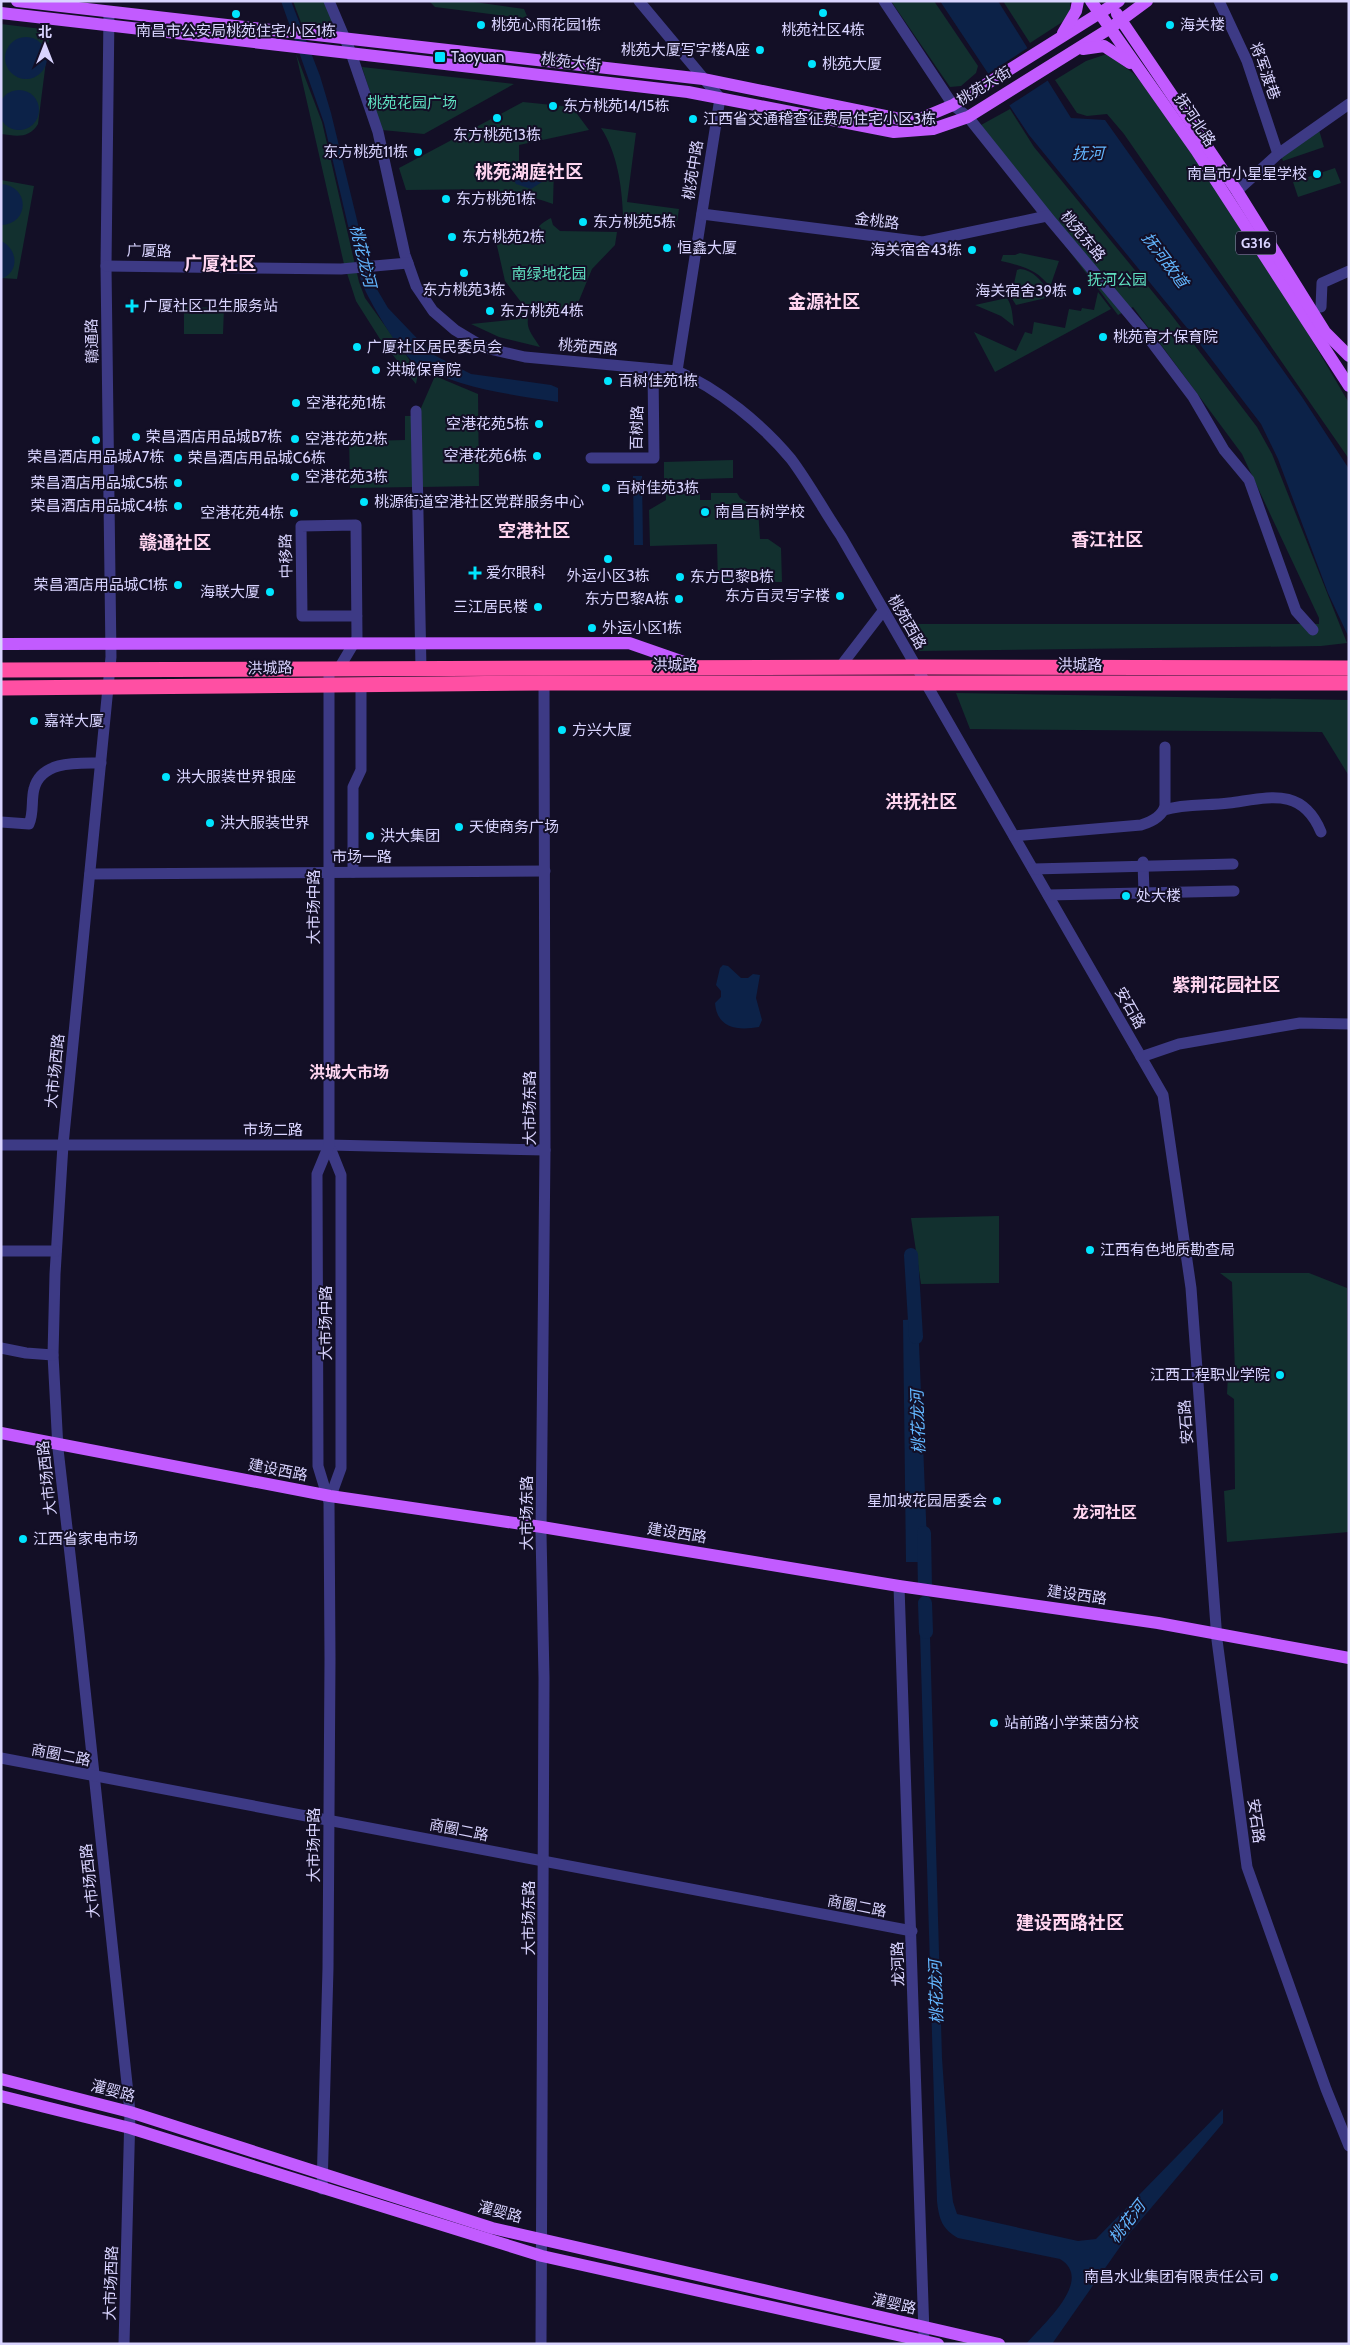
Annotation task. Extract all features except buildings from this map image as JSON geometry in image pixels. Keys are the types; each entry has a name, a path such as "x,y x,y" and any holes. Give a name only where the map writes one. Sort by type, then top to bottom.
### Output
{"highway":[{"name":"洪城路","path":"1,688 108,687 421,669 840,667 1327,676 1349,683"},
{"name":"洪城路","path":"1,670 110,669 332,675 361,685 923,682 1327,676 1349,668"}],"main road":[{"name":"桃苑大街","path":"17,1 703,79 900,119 922,118 953,105 1099,14 1113,3"},
{"name":"桃苑大街","path":"1,13 688,92 894,132 933,129 968,117 1109,29 1147,1"},
{"name":"抚河北路","path":"1082,2 1099,14 1142,72 1196,150 1349,386"},
{"path":"1058,39 1069,26 1082,2"},
{"name":"抚河北路","path":"1113,3 1121,20 1237,191 1325,332 1349,356"},
{"path":"1071,53 1095,46 1104,46 1142,72"},
{"path":"1340,374 1349,390"},
{"path":"1,644 630,643 702,668"},
{"name":"建设西路","path":"1,1433 58,1446 329,1498 542,1530 899,1589 1349,1658"},
{"name":"建设西路","path":"1,1439 58,1446"},
{"name":"建设西路","path":"1217,1638 1349,1664"},
{"name":"灌婴路","path":"1,2079 130,2112 492,2228 999,2344"},
{"name":"灌婴路","path":"1,2096 130,2128 542,2256 938,2344"}],"street":[{"name":"桃苑西路","path":"329,1 351,53 378,132 408,263 416,286 433,311 455,330 485,348 525,357 677,371 737,406 790,459 841,536 923,682"},
{"path":"639,1 720,98"},
{"name":"桃苑东路","path":"884,1 953,105 968,117 1047,216 1141,328 1193,398 1224,450 1249,480 1296,611 1313,630"},
{"name":"将军渡巷","path":"1219,1 1247,61 1278,154"},
{"name":"赣通路","path":"109,12 106,266 110,669"},
{"name":"桃苑中路","path":"677,371 720,98"},
{"path":"1237,191 1278,154 1349,104"},
{"name":"金桃路","path":"702,214 923,242 1047,216"},
{"name":"广厦路","path":"106,266 341,269 408,263"},
{"path":"1320,307 1322,283 1349,271"},
{"name":"百树路","path":"590,458 654,458 653,369"},
{"path":"416,411 421,669"},
{"name":"中移路","path":"332,675 357,638 357,616 356,525 301,526 302,616 357,616"},
{"path":"840,667 883,611"},
{"name":"大市场西路","path":"110,669 63,1145 56,1251 53,1355 58,1446 130,2112 124,2344"},
{"name":"大市场中路","path":"322,2188 328,1962 329,1498 318,1466 317,1174 329,1145 329,872 332,675"},
{"name":"安石路","path":"923,682 1163,1095 1191,1288 1217,1638 1247,1867 1349,2146"},
{"name":"大市场东路","path":"541,2344 544,1862 542,1530 545,1150 544,683"},
{"path":"353,872 353,787 361,770 361,685"},
{"path":"1164,810 1165,747"},
{"path":"1,822 29,824 34,786 52,768 67,763 101,763"},
{"path":"1014,836 1141,825 1152,821 1164,810 1189,804 1228,803 1273,797 1284,798 1300,804 1313,817 1321,832"},
{"path":"1033,869 1143,864 1233,864"},
{"path":"1143,864 1144,893"},
{"name":"市场一路","path":"90,874 545,871"},
{"path":"1048,895 1234,891"},
{"path":"1141,1057 1179,1044 1300,1023 1349,1024"},
{"name":"市场二路","path":"1,1145 329,1145 545,1150"},
{"name":"大市场中路","path":"329,1145 342,1175 341,1468 329,1498"},
{"path":"1,1251 56,1251"},
{"path":"1,1348 26,1353 53,1355"},
{"name":"龙河路","path":"899,1589 912,1931 923,2328 926,2342"},
{"name":"商圈二路","path":"1,1758 912,1931"}],"green space":[{"path":"293,1 325,1 336,27 303,28"},
{"path":"467,1 524,9 527,16 522,18 435,7 430,2"},
{"path":"891,1 934,1 978,66 976,73 961,86 950,87"},
{"path":"1003,1 1070,1 1070,17 1030,43"},
{"path":"1,24 50,30 38,124 31,132 22,135 1,134"},
{"path":"296,54 322,122 359,282 365,298 411,362 419,368 416,384 380,339 356,301 344,264"},
{"path":"1107,54 1133,73 1155,98 1273,274 1349,403 1349,459 1124,134 1107,114 1087,116 1077,113 1055,80 1086,61"},
{"name":"桃苑花园广场","path":"362,67 514,84 424,134 382,130"},
{"path":"523,102 572,107 589,130 519,145 519,168 554,168 553,204 522,196 502,199 493,189 406,190 399,168"},
{"name":"抚河公园","path":"1010,109 1034,147 1170,313 1257,427 1272,454 1347,643 1321,646 919,651 902,624 1319,624 1319,618 1242,454 1133,307 1118,315 1038,210 981,125"},
{"path":"601,128 636,133 627,202 679,209 677,222 623,215 615,158"},
{"path":"1319,130 1324,147 1283,161 1281,156"},
{"path":"1335,168 1341,183 1298,197 1293,182"},
{"path":"1,180 34,186 17,279 1,278"},
{"name":"南绿地花园","path":"551,218 553,225 560,231 617,232 615,245 592,269 571,320 566,307 557,311 531,310 528,325 540,347 499,337 471,324 520,319 521,302 505,281 495,237 508,237 516,243 535,240 539,226"},
{"path":"1020,253 1059,261 1050,287 1034,272 1001,261 1003,255"},
{"path":"1017,270 1029,271 1040,280 1048,291 1046,298 1016,305 1011,297"},
{"path":"1098,292 1111,309 995,372 974,332 1016,351 1025,332 1032,334 1034,322 1065,328 1069,309 1081,311 1082,308 1094,310"},
{"path":"1007,298 1014,326 1001,316 975,305"},
{"path":"184,307 224,308 223,334 184,334"},
{"path":"435,376 478,394 479,486 422,487 421,408"},
{"path":"405,416 411,416 413,487 350,488 349,435 368,441 405,440"},
{"path":"733,460 733,478 664,480 664,462"},
{"path":"711,493 737,493 740,498 758,509 760,539 768,539 781,548 782,582 718,582 717,544 650,546 649,510 666,500 666,494 700,494 700,500 711,500"},
{"path":"956,693 1349,700 1349,776 1322,732 970,729"},
{"path":"999,1216 999,1283 921,1284 911,1218"},
{"path":"1220,1273 1309,1273 1347,1288 1349,1532 1227,1542 1224,1491 1235,1489 1234,1399 1227,1394 1228,1374 1235,1374 1232,1282"}],"water":[{"path":"281,1 291,1 320,76 331,113 366,257 375,286 388,308 432,354 471,374 551,385 558,388 558,402 503,393 466,385 449,379 415,363 393,337 370,300 361,281 324,123"},
{"name":"抚河","path":"940,1 998,1 1071,118 1105,120 1302,397 1349,469 1349,638 1328,593 1278,459 1261,424 1192,334 1029,135"},
{"path":"26,37 41,43 47,58 41,73 26,79 11,73 5,58 11,43"},
{"path":"23,90 30,93 36,99 39,110 38,118 30,127 23,130 15,130 8,127 0,118 -1,106 2,99 11,91"},
{"path":"526,169 536,172 542,170 547,177 531,189 516,184 513,179 514,175"},
{"path":"1,184 11,186 17,191 23,205 17,218 11,223 1,225"},
{"path":"1,241 11,249 14,266 7,276 1,279"},
{"path":"633,476 642,476 643,545 634,545"},
{"path":"723,965 728,966 741,978 748,978 753,974 760,975 756,998 762,1020 759,1027 736,1028 724,1023 720,1018 715,1003 721,997 721,991 716,985 720,968"},
{"path":"918,1319 927,1543 920,1562 906,1562 903,1320"},
{"name":"桃花河","path":"929,1602 942,2058 950,2175 953,2202 957,2214 1078,2241 1096,2239 1223,2109 1223,2123 1129,2234 1052,2344 1026,2344 1053,2314 1069,2290 1072,2278 1069,2268 1060,2259 958,2238 948,2231 942,2223 937,2201 920,1632"}],"pier":[{"path":"1029,47 1050,79 1007,107 986,75"}],"waterway":[{"name":"桃花龙河","path":"911,1255 916,1337"},
{"name":"桃花龙河","path":"924,1533 925,1588"},
{"name":"桃花龙河","path":"925,1603 926,1632"}],"place":[{"name":"桃苑社区4栋","path":"823,13"},
{"name":"南昌市公安局桃苑住宅小区1栋","path":"236,14"},
{"name":"桃苑心雨花园1栋","path":"481,25"},
{"name":"海关楼","path":"1170,25"},
{"name":"桃苑大厦写字楼A座","path":"760,50"},
{"name":"Taoyuan","path":"440,57"},
{"name":"桃苑大厦","path":"812,64"},
{"name":"东方桃苑14/15栋","path":"553,106"},
{"name":"东方桃苑13栋","path":"497,118"},
{"name":"江西省交通稽查征费局住宅小区3栋","path":"693,119"},
{"name":"东方桃苑11栋","path":"418,152"},
{"name":"南昌市小星星学校","path":"1317,174"},
{"name":"东方桃苑1栋","path":"446,199"},
{"name":"东方桃苑5栋","path":"583,222"},
{"name":"东方桃苑2栋","path":"452,237"},
{"name":"恒鑫大厦","path":"667,248"},
{"name":"海关宿舍43栋","path":"972,250"},
{"name":"东方桃苑3栋","path":"464,273"},
{"name":"海关宿舍39栋","path":"1077,291"},
{"name":"广厦社区卫生服务站","path":"132,306"},
{"name":"东方桃苑4栋","path":"490,311"},
{"name":"桃苑育才保育院","path":"1103,337"},
{"name":"广厦社区居民委员会","path":"357,347"},
{"name":"洪城保育院","path":"376,370"},
{"name":"百树佳苑1栋","path":"608,381"},
{"name":"空港花苑1栋","path":"296,403"},
{"name":"空港花苑5栋","path":"539,424"},
{"name":"荣昌酒店用品城B7栋","path":"136,437"},
{"name":"空港花苑2栋","path":"295,439"},
{"name":"荣昌酒店用品城A7栋","path":"96,440"},
{"name":"空港花苑6栋","path":"537,456"},
{"name":"荣昌酒店用品城C6栋","path":"178,458"},
{"name":"空港花苑3栋","path":"295,477"},
{"name":"荣昌酒店用品城C5栋","path":"178,483"},
{"name":"百树佳苑3栋","path":"606,488"},
{"name":"桃源街道空港社区党群服务中心","path":"364,502"},
{"name":"荣昌酒店用品城C4栋","path":"178,506"},
{"name":"南昌百树学校","path":"705,512"},
{"name":"空港花苑4栋","path":"294,513"},
{"name":"外运小区3栋","path":"608,559"},
{"name":"爱尔眼科","path":"475,573"},
{"name":"东方巴黎B栋","path":"680,577"},
{"name":"荣昌酒店用品城C1栋","path":"178,585"},
{"name":"海联大厦","path":"270,592"},
{"name":"东方百灵写字楼","path":"840,596"},
{"name":"东方巴黎A栋","path":"679,599"},
{"name":"三江居民楼","path":"538,607"},
{"name":"外运小区1栋","path":"592,628"},
{"name":"嘉祥大厦","path":"34,721"},
{"name":"方兴大厦","path":"562,730"},
{"name":"洪大服装世界银座","path":"166,777"},
{"name":"洪大服装世界","path":"210,823"},
{"name":"天使商务广场","path":"459,827"},
{"name":"洪大集团","path":"370,836"},
{"name":"处大楼","path":"1126,896"},
{"name":"江西有色地质勘查局","path":"1090,1250"},
{"name":"江西工程职业学院","path":"1280,1375"},
{"name":"星加坡花园居委会","path":"997,1501"},
{"name":"江西省家电市场","path":"23,1539"},
{"name":"站前路小学莱茵分校","path":"994,1723"},
{"name":"南昌水业集团有限责任公司","path":"1274,2277"}],"district":[{"name":"桃苑湖庭社区","path":"529,172"},
{"name":"广厦社区","path":"220,264"},
{"name":"金源社区","path":"824,302"},
{"name":"空港社区","path":"534,531"},
{"name":"香江社区","path":"1107,540"},
{"name":"赣通社区","path":"175,543"},
{"name":"洪抚社区","path":"921,802"},
{"name":"紫荆花园社区","path":"1226,985"},
{"name":"洪城大市场","path":"349,1072"},
{"name":"龙河社区","path":"1105,1512"},
{"name":"建设西路社区","path":"1070,1923"}],"water label":[{"name":"抚河故道","path":"1165,260"}]}
